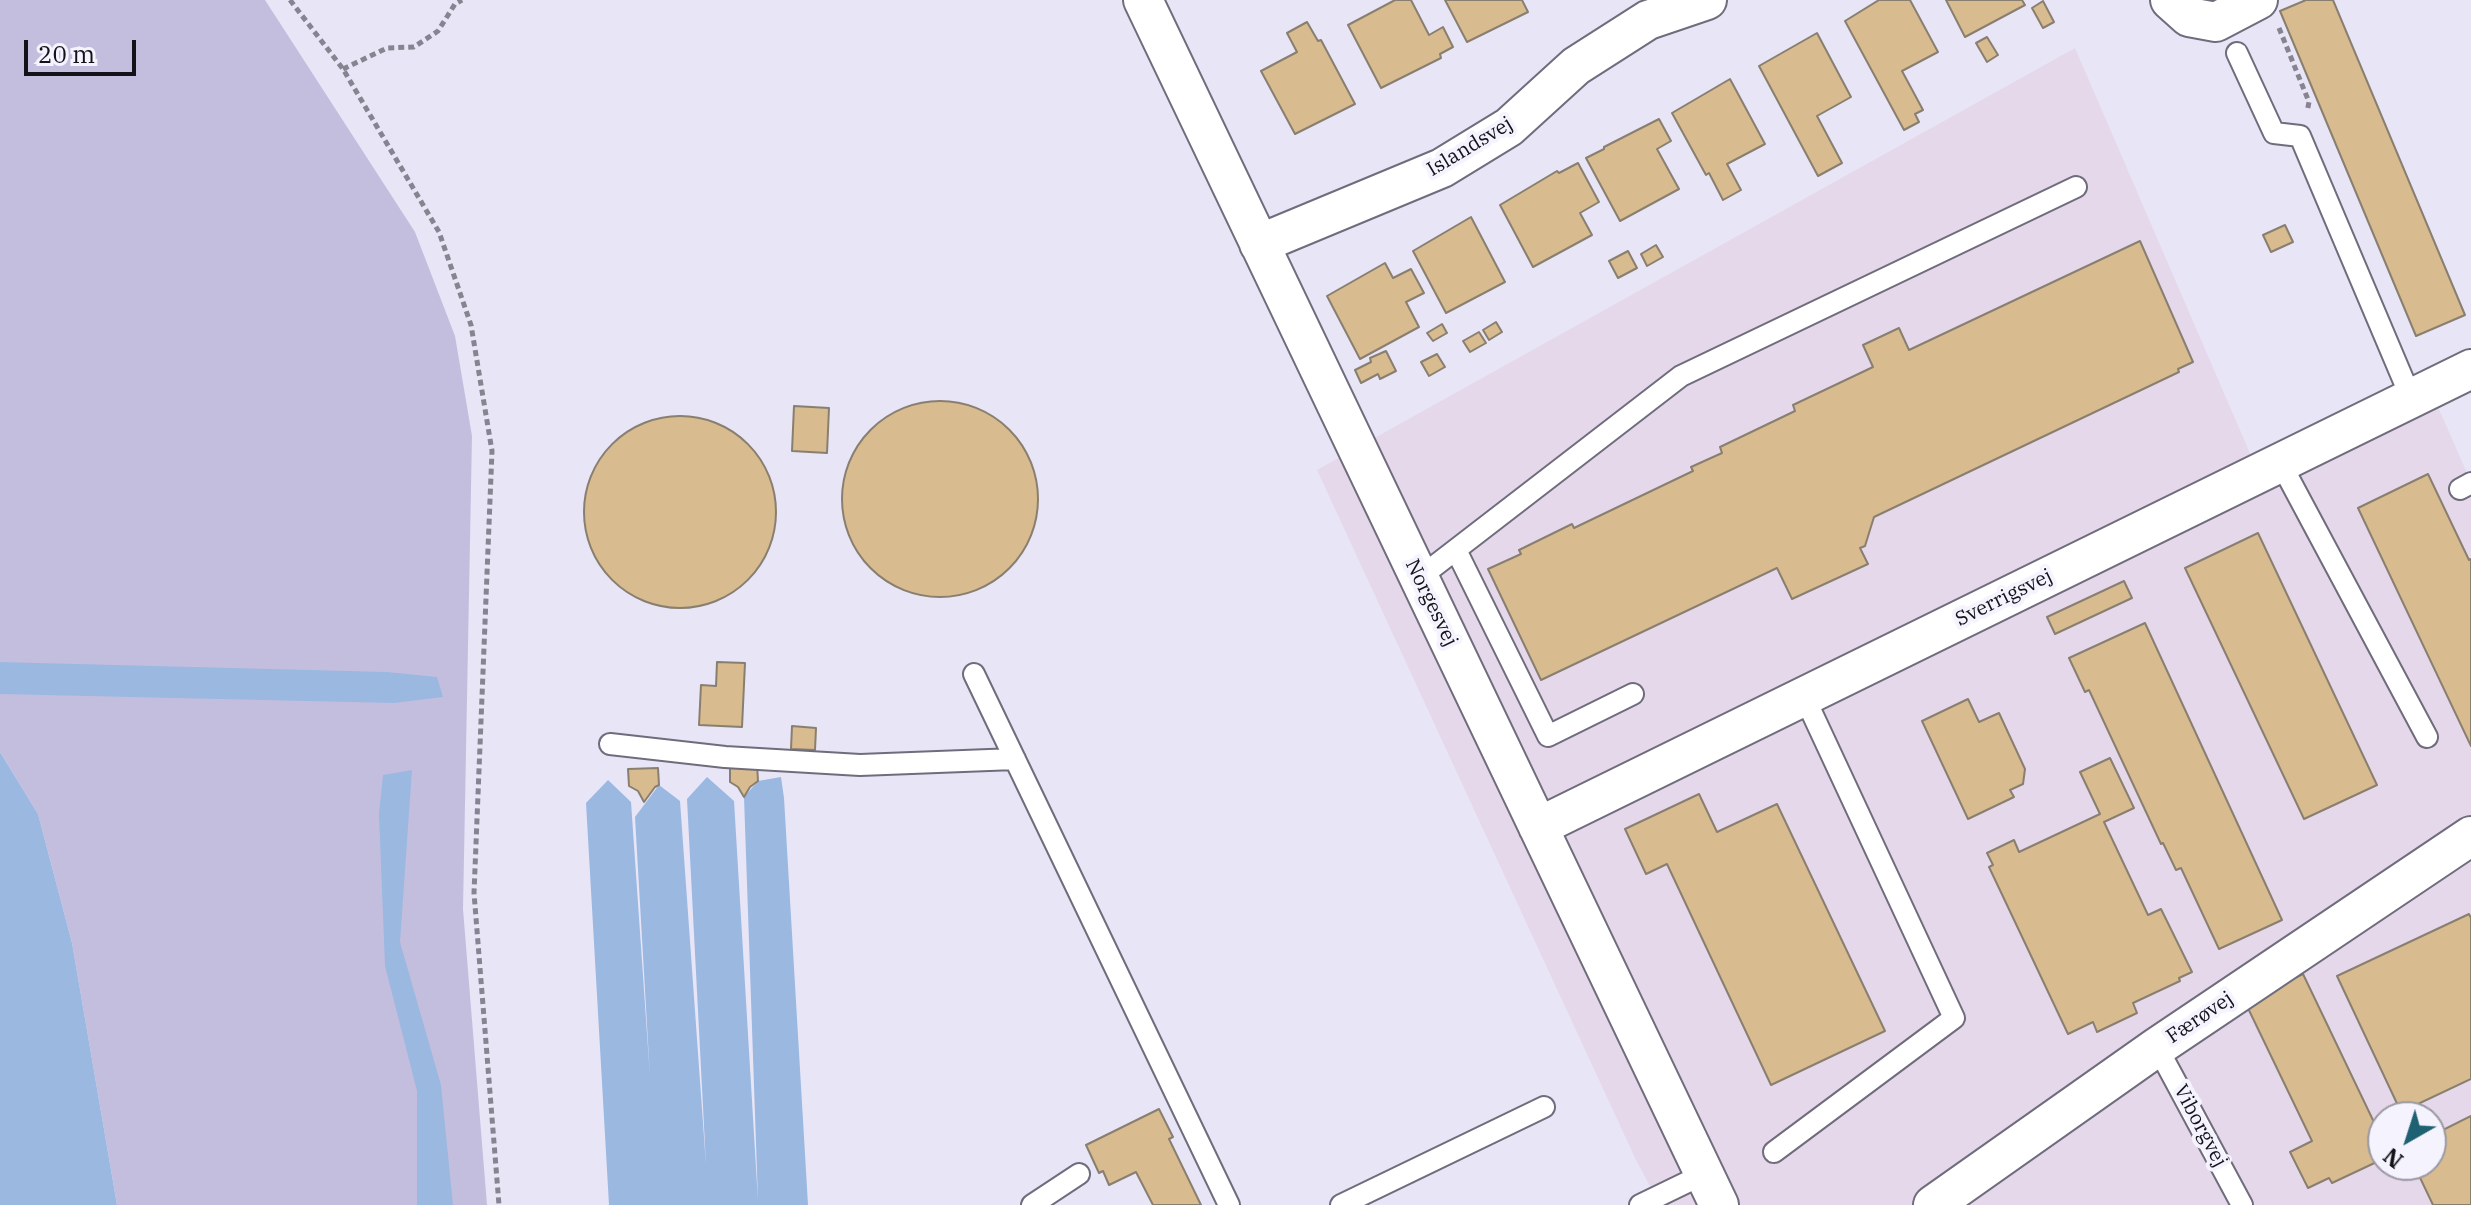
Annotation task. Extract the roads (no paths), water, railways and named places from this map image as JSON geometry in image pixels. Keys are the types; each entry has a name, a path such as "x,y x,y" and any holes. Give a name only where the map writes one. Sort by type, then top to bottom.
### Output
{"street":[{"name":"Norgesvej","path":"1143,0 1712,1189"},
{"name":"Islandsvej","path":"1259,244 1442,168 1509,127 1576,66 1648,20 1707,0"},
{"path":"2170,0 2189,17 2216,22 2266,7"},
{"name":"Sverrigsvej","path":"1538,827 2471,369"},
{"name":"Færøvej","path":"1933,1205 2157,1047 2471,836"}],"lane":[{"path":"2237,53 2274,133 2300,136 2411,398"},
{"path":"1419,578 1681,376 2076,187"},
{"path":"2280,462 2427,737"},
{"path":"1456,550 1548,736 1633,694"},
{"path":"974,674 1229,1205"},
{"path":"1774,1152 1954,1018 1804,696"},
{"path":"610,744 725,757 860,765 1015,759"},
{"name":"Viborgvej","path":"2157,1047 2242,1205"},
{"path":"1341,1205 1544,1107"},
{"path":"1032,1205 1079,1174"},
{"path":"1640,1205 1712,1189"}],"water":[{"path":"0,662 387,672 437,677 443,697 394,703 0,694"},
{"path":"0,752 38,814 72,943 117,1205 0,1205"},
{"path":"412,770 400,942 441,1085 453,1205 417,1205 417,1091 385,966 379,814 383,775"},
{"path":"707,777 734,801 758,1201 744,797 758,781 781,777 808,1205 609,1205 586,803 608,780 631,802 650,1077 635,817 659,785 680,801 706,1165 687,799"}]}
